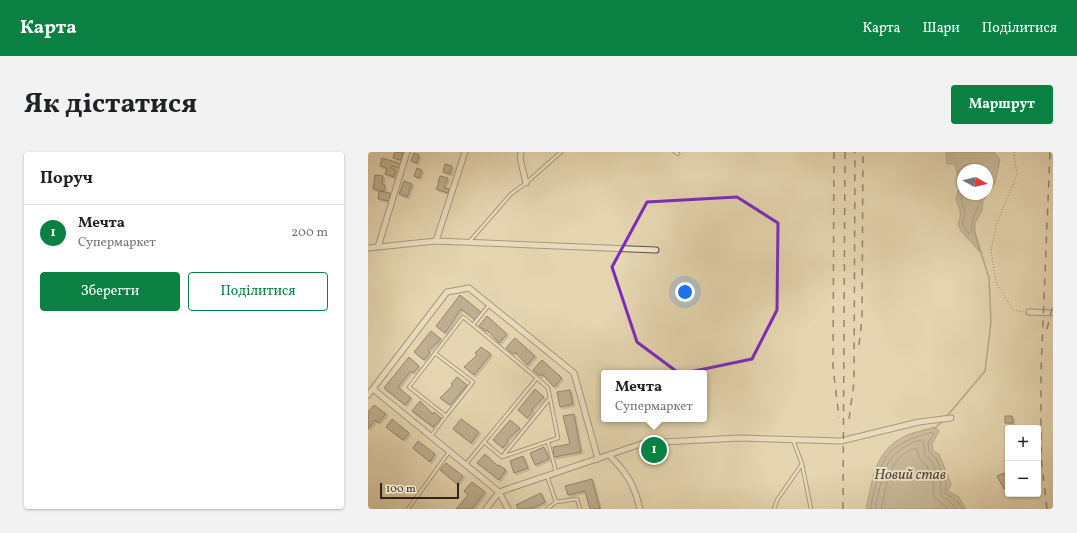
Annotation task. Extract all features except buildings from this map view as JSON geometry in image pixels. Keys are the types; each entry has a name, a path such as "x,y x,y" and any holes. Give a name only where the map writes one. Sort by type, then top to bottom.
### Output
{"street":[{"path":"378,247 407,152"},
{"path":"436,241 466,152"},
{"path":"521,152 520,158 526,183"},
{"path":"368,248 436,241 656,250"},
{"path":"368,395 446,292 469,288 574,373 598,459"},
{"path":"1029,312 1053,313"},
{"path":"373,389 499,492 508,509"},
{"path":"486,509 499,492 644,443 740,438 844,440 918,422 951,418"},
{"path":"609,455 625,471 637,495 640,509"}],"lane":[{"path":"468,242 510,194 526,183 561,152"},
{"path":"473,325 489,304"},
{"path":"446,416 409,387 463,317 548,388 558,438 502,457"},
{"path":"431,436 473,382 435,353"},
{"path":"465,464 537,378"},
{"path":"502,457 550,398"},
{"path":"792,439 802,464 811,509"},
{"path":"484,442 502,457"},
{"path":"548,442 556,473"},
{"path":"408,509 450,452"},
{"path":"774,509 777,500 802,464"},
{"path":"547,476 556,502"},
{"path":"546,509 556,502 577,498 580,509"}],"path":[{"path":"1014,152 1016,174 997,223 991,250 996,283 1013,310 1029,312"}],"highlighted area":[{"path":"737,197 778,223 777,310 752,359 680,374 637,342 612,267 647,202"}],"water":[{"path":"946,152 994,152 1000,160 993,186 993,164 957,164 957,173 954,164 947,164"},
{"path":"957,194 957,200 984,200 982,210 975,223 975,232 980,252 961,231 958,224 960,211 956,198"},
{"name":"Новий став","path":"935,427 939,431 932,444 933,451 939,454 951,484 948,491 959,497 966,509 866,509 876,467 887,450 895,442 905,436"}],"waterway":[{"path":"947,416 985,371 991,322 989,278 974,230"},
{"path":"934,429 942,422"}],"railway":[{"path":"834,152 833,367 839,418"},
{"path":"843,509 845,152"},
{"path":"849,419 854,382 855,152"},
{"path":"859,345 862,319 863,152"},
{"path":"1047,509 1041,457 1041,371 1050,152"},
{"path":"1047,329 1053,305"}],"place":[{"name":"Мечта","path":"654,450"}]}
